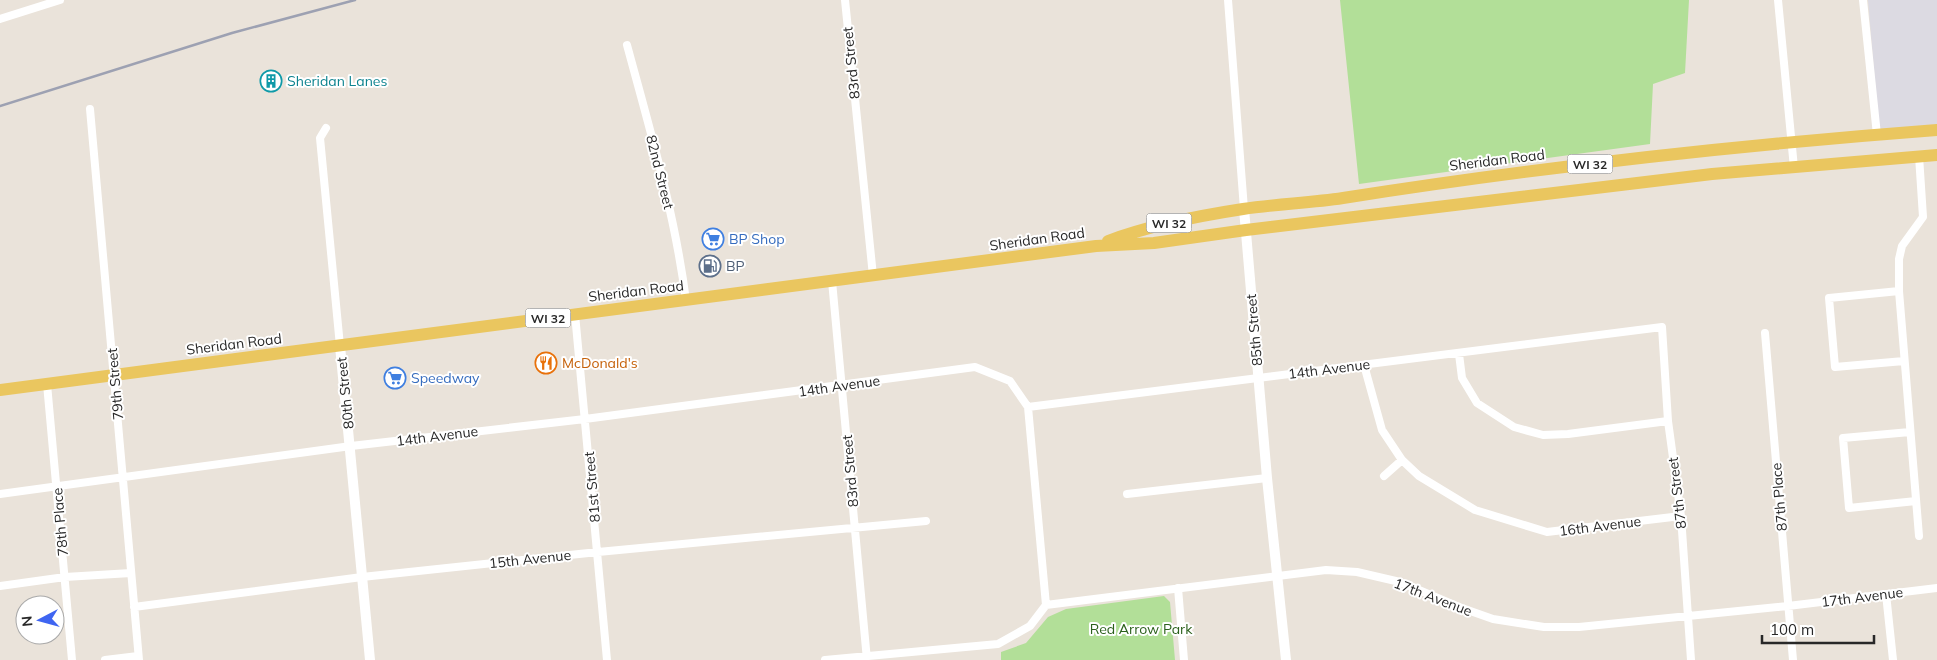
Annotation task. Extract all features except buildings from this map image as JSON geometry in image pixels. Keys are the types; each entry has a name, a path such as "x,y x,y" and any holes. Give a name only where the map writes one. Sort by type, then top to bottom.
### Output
{"main road":[{"name":"Sheridan Road","path":"1096,246 1135,231 1203,215 1244,209 1339,198 1543,169 1711,150 1937,130"},
{"name":"Sheridan Road","path":"0,390 1096,246 1154,243 1246,230 1712,174 1937,155"}],"street":[{"path":"0,19 60,0"},
{"name":"83rd Street","path":"845,0 873,276"},
{"name":"85th Street","path":"1228,0 1258,378 1286,660"},
{"path":"1778,0 1794,168"},
{"path":"1863,0 1877,135"},
{"name":"82nd Street","path":"628,45 668,201 680,256 686,301"},
{"name":"79th Street","path":"90,109 139,658"},
{"name":"80th Street","path":"326,128 320,138 370,660"},
{"path":"1919,156 1924,209 1923,217 1902,246 1899,259 1899,291 1904,361 1919,536"},
{"name":"83rd Street","path":"832,281 867,658"},
{"path":"1899,291 1829,298 1829,306 1834,367 1904,361"},
{"name":"81st Street","path":"575,314 607,660"},
{"name":"14th Avenue","path":"0,494 351,446 586,419 975,367 1010,381 1028,407 1662,327"},
{"name":"87th Street","path":"1662,327 1668,421 1681,516 1691,660"},
{"name":"87th Place","path":"1765,333 1792,660"},
{"path":"1459,354 1462,378 1477,403 1514,427 1543,435 1568,434 1668,421"},
{"name":"16th Avenue","path":"1364,364 1382,430 1402,460 1419,476 1475,510 1547,532 1681,516"},
{"name":"78th Place","path":"47,384 72,660"},
{"path":"825,660 867,658 998,644 1030,626 1046,605 1028,407"},
{"path":"1910,432 1843,438 1849,508 1916,501"},
{"path":"1384,476 1402,460"},
{"path":"1127,494 1267,478"},
{"name":"15th Avenue","path":"134,607 362,577 598,552 926,521"},
{"name":"17th Avenue","path":"1046,605 1326,570 1357,572 1400,582 1459,608 1493,619 1544,627 1579,627 1788,606 1937,588"},
{"path":"0,586 65,577 131,573"},
{"path":"1178,588 1184,660"},
{"path":"1886,594 1893,660"},
{"path":"105,660 139,658"}],"shaded area":[{"path":"1868,0 1937,0 1937,125 1881,130 1879,128"}],"green space":[{"path":"1340,0 1689,0 1685,73 1653,84 1650,144 1359,184"},
{"name":"Red Arrow Park","path":"1164,596 1170,602 1175,660 1001,660 1001,652 1026,643 1048,617 1066,609"}],"railway":[{"path":"0,106 232,33 355,0"}],"place":[{"name":"Sheridan Lanes","path":"271,81"},
{"name":"BP Shop","path":"713,239"},
{"name":"BP","path":"710,266"},
{"name":"McDonald's","path":"546,363"},
{"name":"Speedway","path":"395,378"}]}
